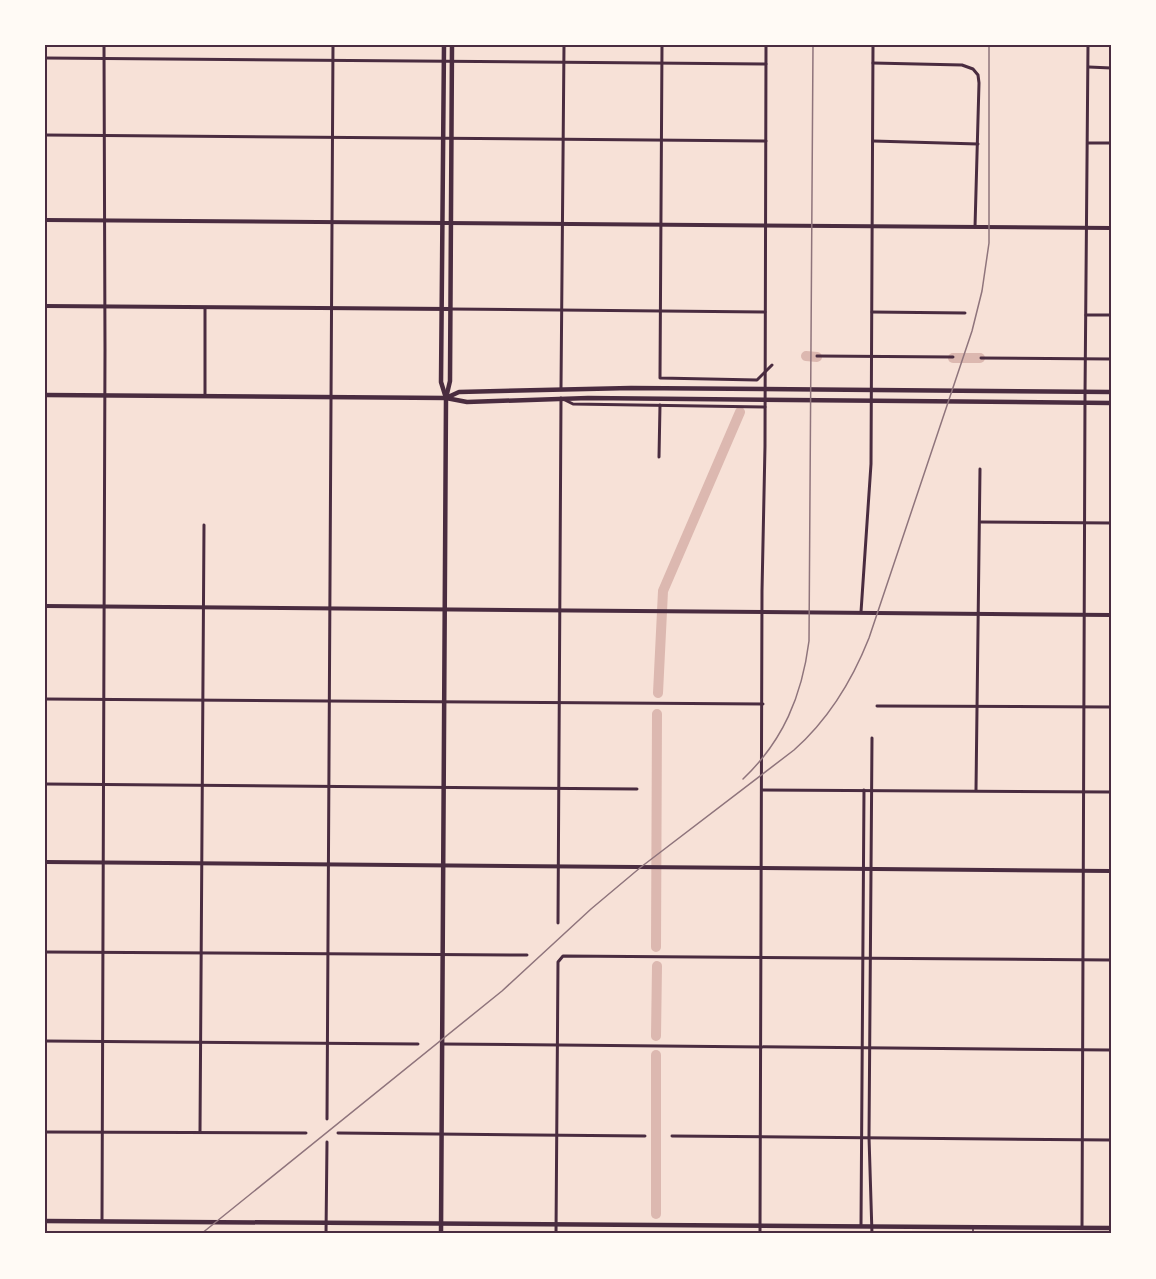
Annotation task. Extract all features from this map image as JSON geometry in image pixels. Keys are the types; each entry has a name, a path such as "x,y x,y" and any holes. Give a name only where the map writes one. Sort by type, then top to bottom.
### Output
{"main road":[{"path":"444,45 441,382 446,398"},
{"path":"441,1234 446,398 450,384 452,45"},
{"path":"446,398 459,392 561,388 1111,392"},
{"path":"45,395 446,398 465,402 561,398 1111,403"},
{"path":"45,1221 1111,1228"}],"street":[{"path":"102,1221 105,700 104,45"},
{"path":"327,1119 333,45"},
{"path":"561,388 564,45"},
{"path":"662,45 660,378 757,380 772,365"},
{"path":"760,1234 766,45"},
{"path":"861,612 871,464 873,45"},
{"path":"1082,1228 1088,45"},
{"path":"45,58 766,64"},
{"path":"873,63 962,66 969,67 976,72 980,83 975,227"},
{"path":"1088,67 1111,68"},
{"path":"45,135 766,141"},
{"path":"873,141 978,144"},
{"path":"1088,143 1111,143"},
{"path":"45,220 1111,228"},
{"path":"45,306 765,312"},
{"path":"205,308 205,396"},
{"path":"872,312 965,313"},
{"path":"1086,315 1111,315"},
{"path":"817,357 953,357"},
{"path":"981,358 1111,358"},
{"path":"558,923 561,398 573,404 765,407"},
{"path":"659,457 660,405"},
{"path":"976,790 980,469"},
{"path":"981,522 1111,523"},
{"path":"200,1132 204,525"},
{"path":"45,606 1111,615"},
{"path":"45,699 763,704"},
{"path":"877,706 1111,707"},
{"path":"872,738 869,1137 872,1234"},
{"path":"45,784 637,789"},
{"path":"762,790 1111,792"},
{"path":"861,1226 864,790"},
{"path":"45,862 1111,871"},
{"path":"45,952 527,955"},
{"path":"556,1234 558,962 560,957 1111,960"},
{"path":"45,1041 418,1044"},
{"path":"442,1044 1111,1050"},
{"path":"45,1131 306,1133"},
{"path":"338,1133 645,1136"},
{"path":"672,1136 1111,1140"},
{"path":"326,1234 327,1142"}],"lane":[{"path":"973,1227 973,1234"}],"waterway":[{"path":"806,356 817,357"},
{"path":"953,358 980,358"},
{"path":"658,693 663,591 740,412"},
{"path":"656,947 657,714"},
{"path":"656,1036 657,966"},
{"path":"656,1055 656,1214"}],"railway":[{"path":"743,779 780,733 796,699 809,641 813,45"},
{"path":"201,1234 502,991 591,909 641,867 794,750 829,712 847,684 869,638 972,331 982,291 989,243 989,45"}]}
